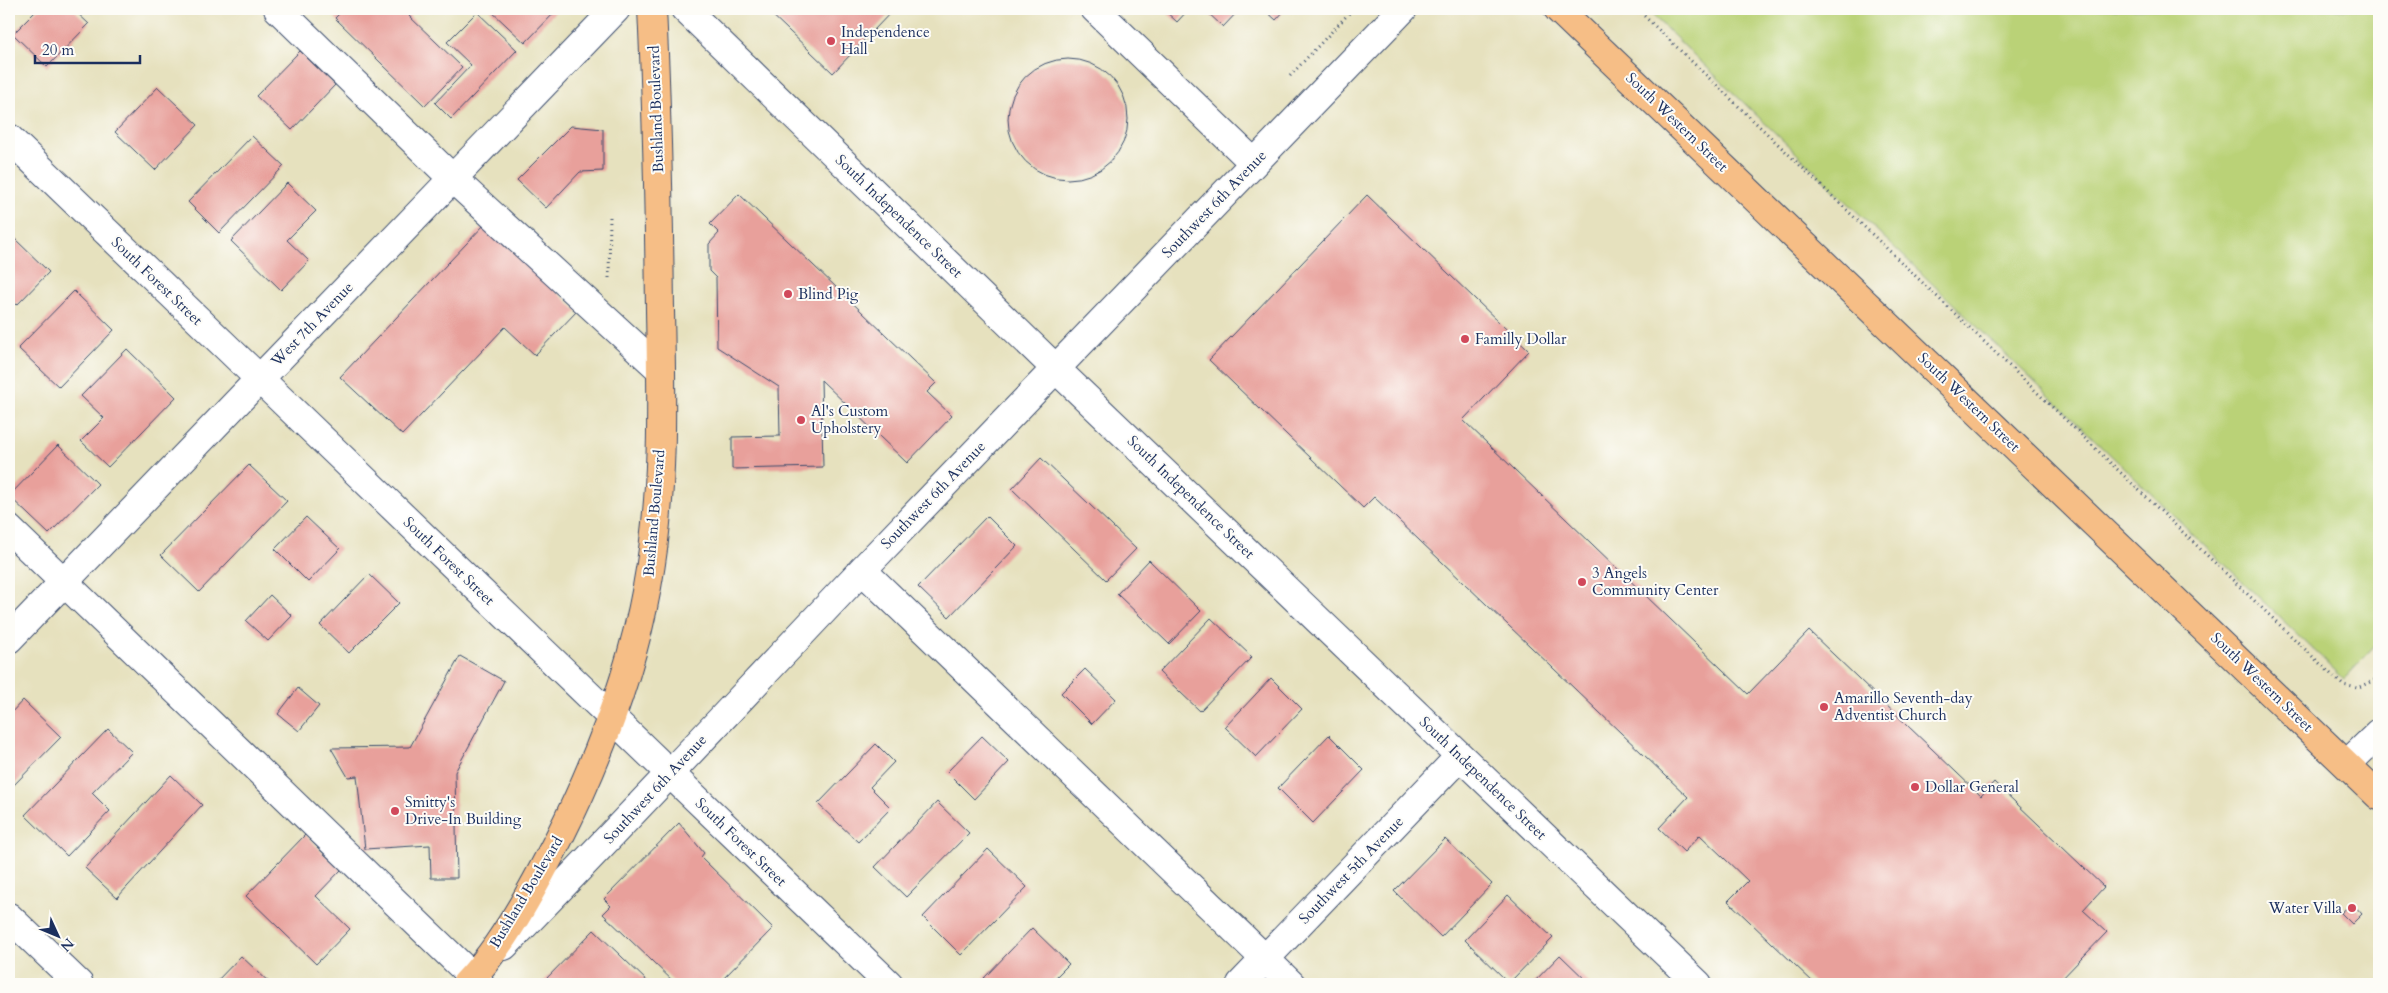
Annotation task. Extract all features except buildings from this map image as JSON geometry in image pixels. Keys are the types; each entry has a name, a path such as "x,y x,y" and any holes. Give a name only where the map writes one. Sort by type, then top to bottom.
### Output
{"main road":[{"name":"Bushland Boulevard","path":"473,982 504,934 550,854 588,779 612,718 645,598 653,551 660,450 661,370 656,95 652,9"},
{"name":"South Western Street","path":"1558,9 2379,796"}],"street":[{"path":"278,9 452,178 661,370"},
{"name":"West 7th Avenue","path":"9,639 616,9"},
{"name":"South Independence Street","path":"686,9 1055,368 1698,984"},
{"path":"1095,9 1254,163"},
{"name":"Southwest 6th Avenue","path":"473,982 669,773 1055,368 1404,9"},
{"name":"South Forest Street","path":"9,138 889,984"},
{"path":"9,529 473,982"},
{"path":"862,570 1290,984"},
{"path":"2347,764 2379,733"},
{"name":"Southwest 5th Avenue","path":"1241,984 1460,756"},
{"path":"9,917 79,984"}],"path":[{"path":"1638,9 2335,678 2343,685 2356,688 2379,678"},
{"path":"608,320 610,216"}],"green space":[{"path":"1646,9 2379,9 2379,642 2344,679"}],"place":[{"name":"Independence Hall","path":"831,41"},
{"name":"Blind Pig","path":"788,294"},
{"name":"Familly Dollar","path":"1465,339"},
{"name":"Al's Custom Upholstery","path":"801,420"},
{"name":"3 Angels Community Center","path":"1582,582"},
{"name":"Amarillo Seventh-day Adventist Church","path":"1824,707"},
{"name":"Dollar General","path":"1915,787"},
{"name":"Smitty's Drive-In Building","path":"395,811"},
{"name":"Water Villa","path":"2352,908"}]}
